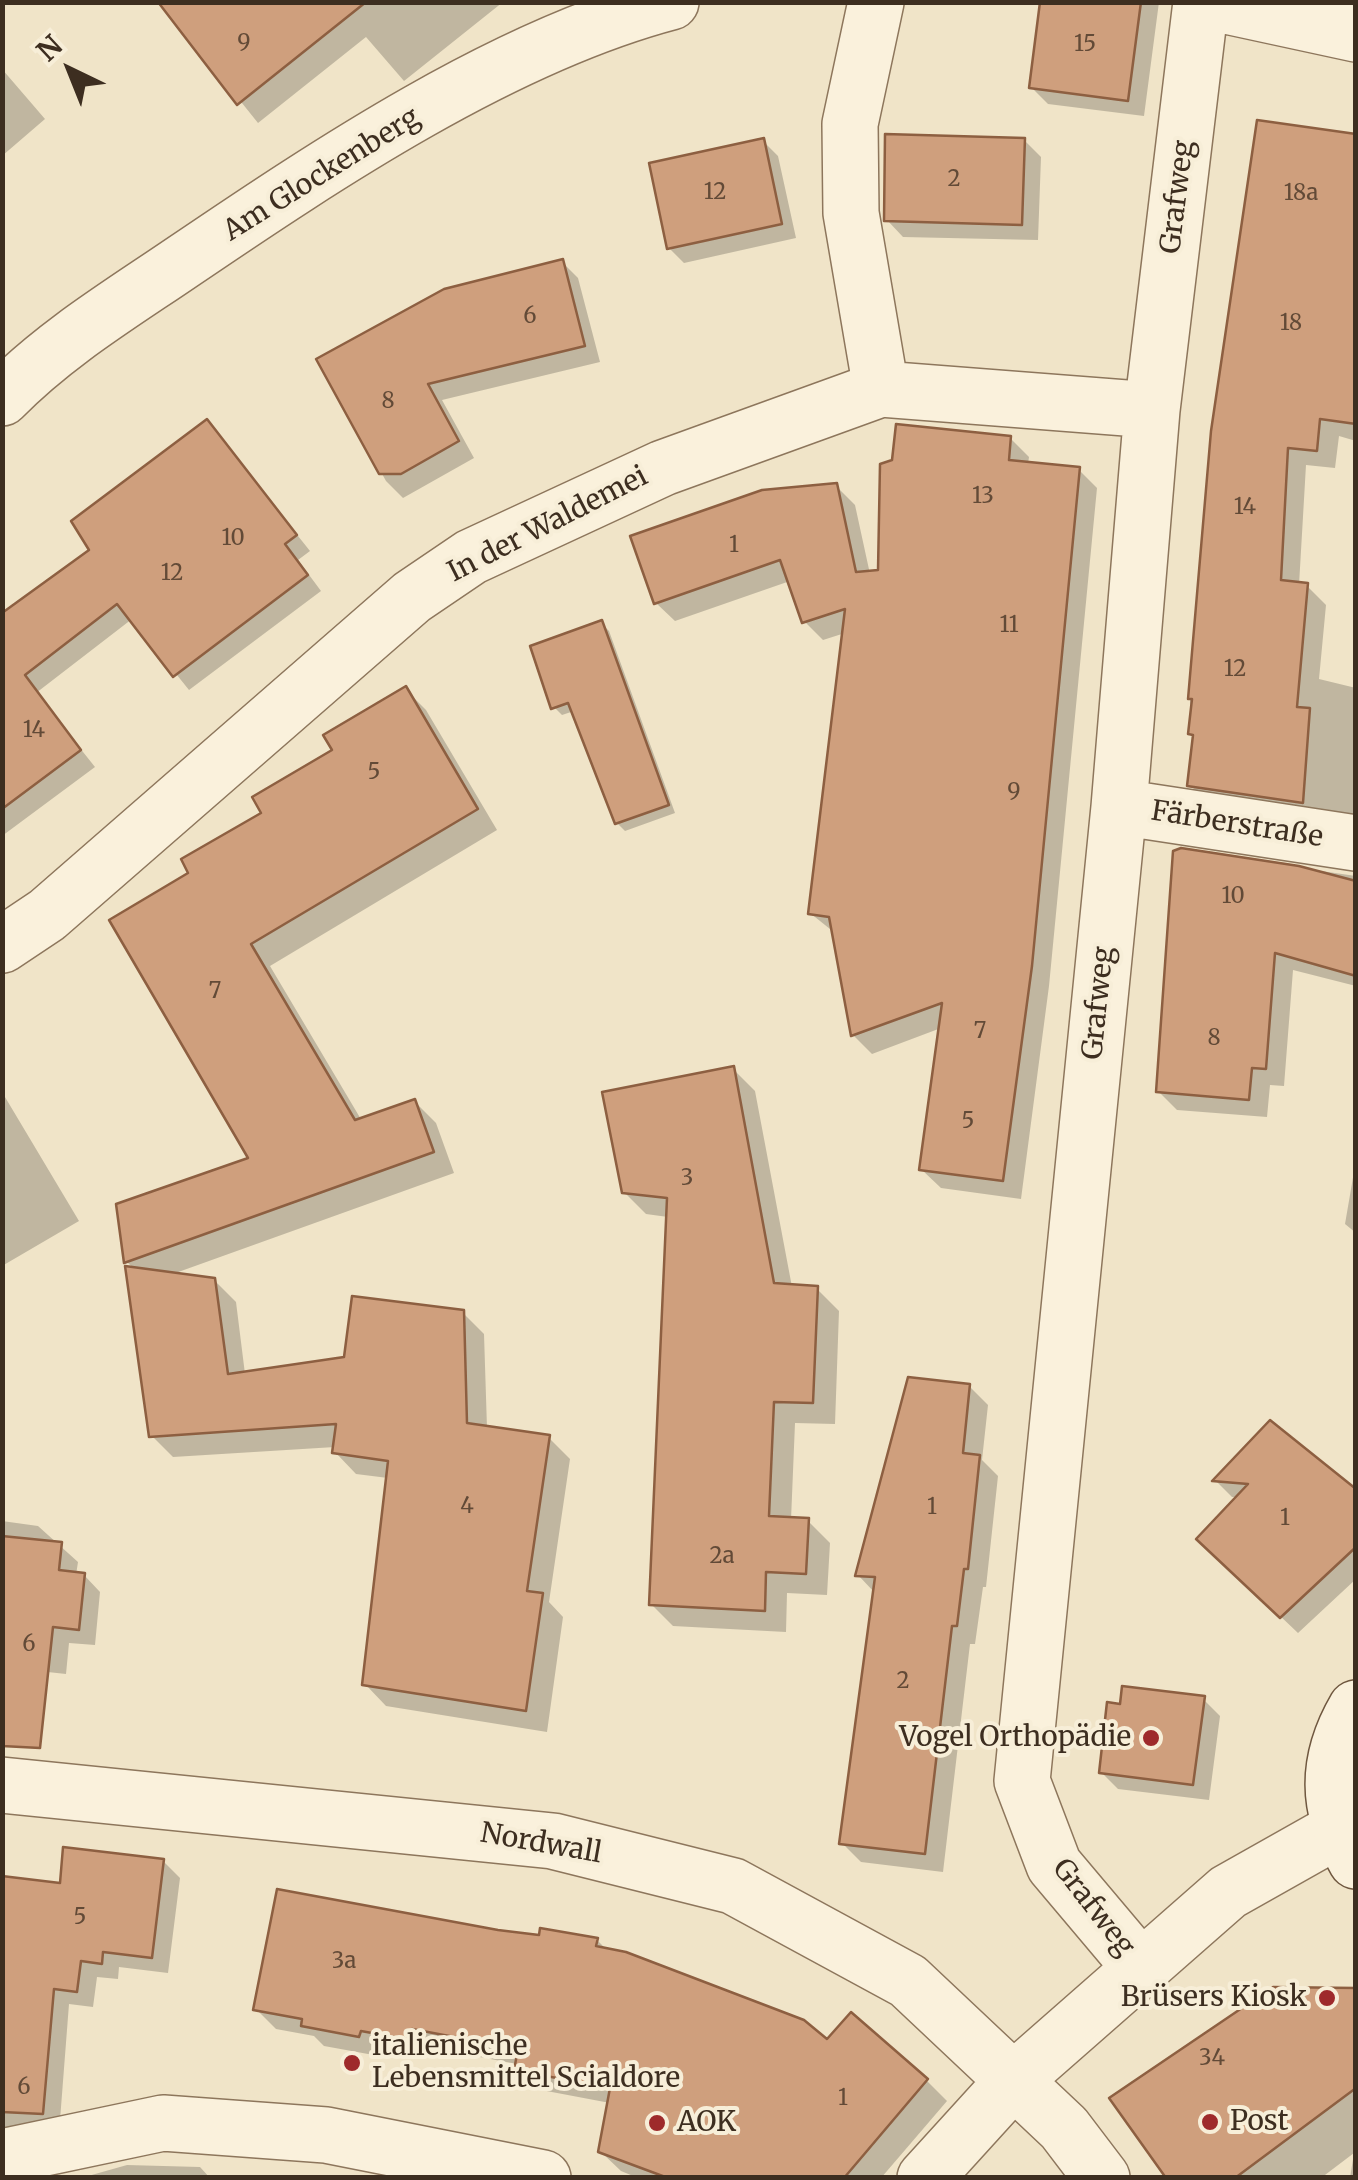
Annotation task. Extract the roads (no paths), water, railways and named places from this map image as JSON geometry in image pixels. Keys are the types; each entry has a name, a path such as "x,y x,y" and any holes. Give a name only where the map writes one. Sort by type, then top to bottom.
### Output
{"street":[{"name":"Am Glockenberg","path":"2,398 40,359 279,197 459,92 607,19 671,2"},
{"path":"876,2 850,124 851,213 881,389"},
{"path":"1205,2 1356,34"},
{"name":"Grafweg","path":"1140,1967 1054,1865 1022,1781 1119,807 1152,410 1205,2"},
{"name":"In der Waldemei","path":"2,945 48,915 412,597 471,558 663,468 881,389 1152,410"},
{"name":"Färberstraße","path":"1119,807 1356,843"},
{"path":"924,2178 1016,2078 1228,1892 1347,1845 1330,1788 1336,1747 1356,1708"},
{"name":"Nordwall","path":"2,1784 553,1841 733,1886 908,1980 1016,2078 1064,2128 1102,2178"},
{"path":"2,2157 163,2123 326,2136 543,2178"}],"place":[{"name":"Vogel Orthopädie","path":"1151,1738"},
{"name":"Brüsers Kiosk","path":"1327,1998"},
{"name":"italienische Lebensmittel Scialdore","path":"352,2063"},
{"name":"Post","path":"1210,2122"},
{"name":"AOK","path":"657,2123"}]}
